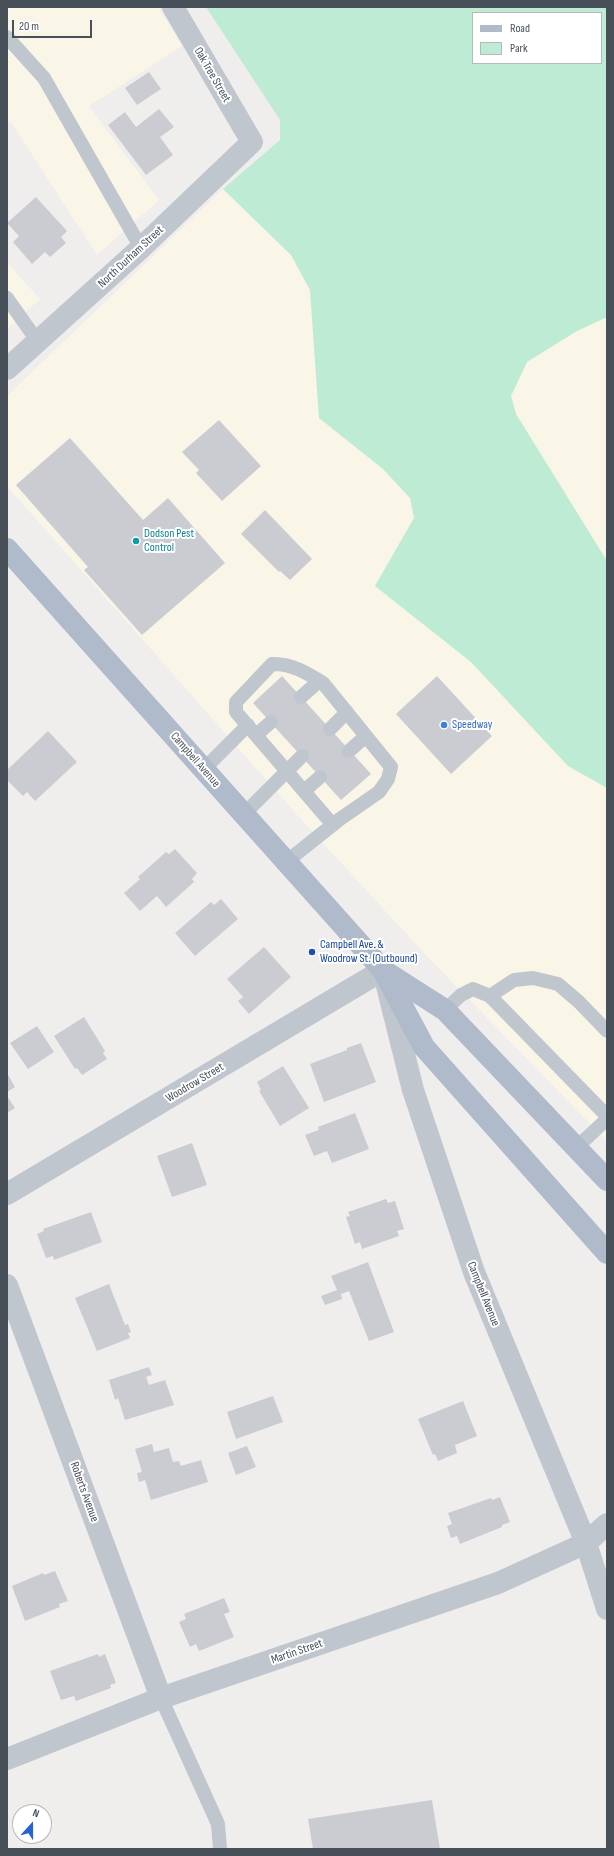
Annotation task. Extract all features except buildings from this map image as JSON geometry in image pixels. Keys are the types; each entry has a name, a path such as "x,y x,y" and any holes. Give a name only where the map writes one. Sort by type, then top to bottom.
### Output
{"main road":[{"name":"Campbell Avenue","path":"7,549 383,970 424,1047 607,1253"},
{"name":"Campbell Avenue","path":"383,970 445,1010 607,1180"}],"street":[{"name":"Oak Tree Street","path":"173,7 252,142"},
{"name":"North Durham Street","path":"7,369 141,248 252,142"},
{"name":"Woodrow Street","path":"7,1194 383,970"},
{"name":"Campbell Avenue","path":"383,970 413,1090 474,1272 586,1543 607,1609"},
{"name":"Roberts Avenue","path":"7,1285 161,1698"},
{"name":"Martin Street","path":"7,1759 161,1698 498,1583 586,1543 607,1524"}],"lane":[{"path":"7,37 44,78 141,248"},
{"path":"7,298 38,342"},
{"path":"286,862 332,825 379,792 388,779 391,767 323,683 284,664 272,664 236,702 236,712 287,770 332,825"},
{"path":"301,697 319,681"},
{"path":"330,729 347,712"},
{"path":"203,770 252,730 271,722"},
{"path":"349,751 366,736"},
{"path":"243,815 270,790 287,770 302,756"},
{"path":"304,791 320,777"},
{"path":"490,996 514,980 533,978 558,984 607,1031"},
{"path":"445,1010 461,995 473,989 490,996 607,1117 576,1148"},
{"path":"161,1698 218,1824 220,1849"}],"shaded area":[{"path":"7,7 158,7 182,46 89,106 159,200 97,255 11,122 7,125"},
{"path":"223,189 291,255 310,290 319,418 383,469 410,498 414,518 375,586 471,662 568,766 607,788 607,1141 427,956 308,827 7,486 7,396"},
{"path":"7,263 40,299 7,329"},
{"path":"607,317 607,561 516,414 511,396 527,362 577,331"}],"green space":[{"path":"206,7 607,7 607,317 577,331 527,362 511,396 516,414 607,561 607,788 568,766 471,662 375,586 414,518 410,498 383,469 319,418 310,290 291,255 223,189 280,140 280,120"}],"place":[{"name":"Dodson Pest Control","path":"136,541"},
{"name":"Speedway","path":"444,725"},
{"name":"Campbell Ave. & Woodrow St. (Outbound)","path":"312,952"}]}
